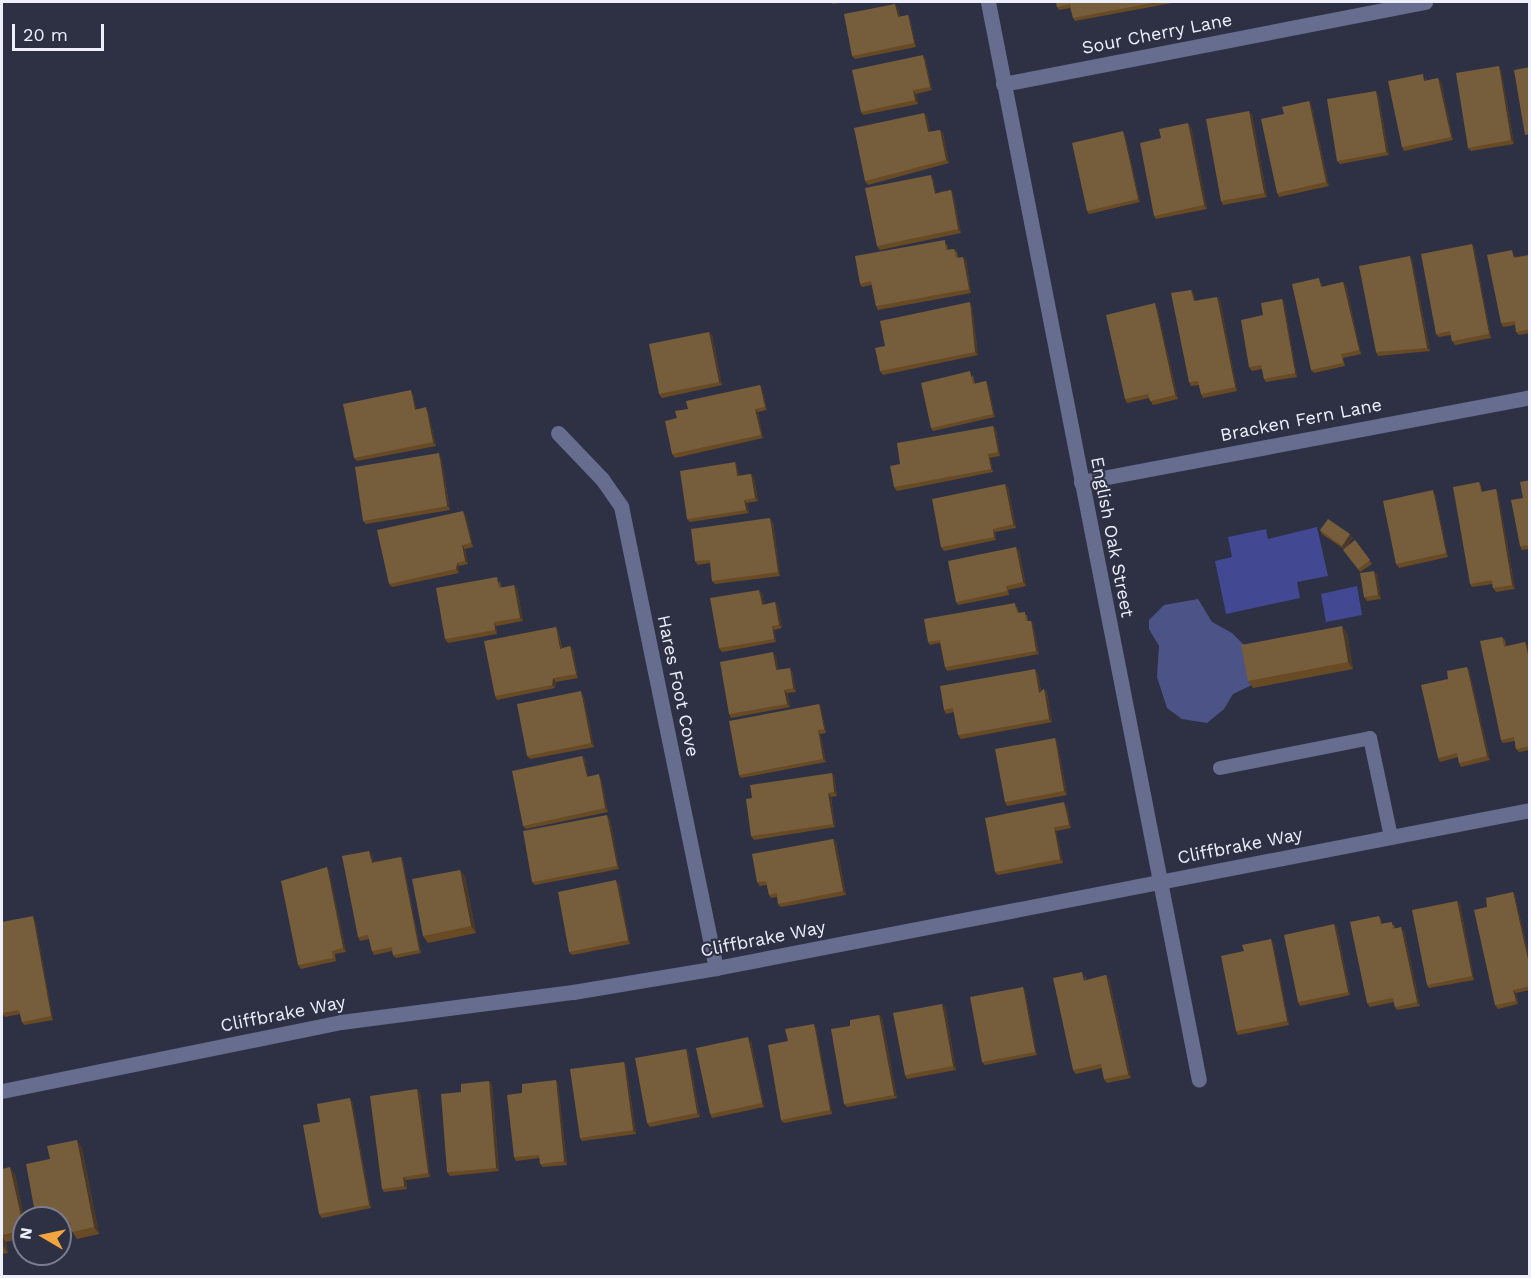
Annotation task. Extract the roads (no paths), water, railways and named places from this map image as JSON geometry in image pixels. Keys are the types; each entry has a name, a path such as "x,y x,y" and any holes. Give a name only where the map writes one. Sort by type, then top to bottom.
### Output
{"street":[{"name":"English Oak Street","path":"988,2 1199,1080"},
{"name":"Sour Cherry Lane","path":"1003,84 1394,4 1425,2"},
{"name":"Bracken Fern Lane","path":"1081,482 1530,397"},
{"name":"Hares Foot Cove","path":"558,433 602,478 621,506 716,968"},
{"name":"Cliffbrake Way","path":"2,1091 341,1022 573,992 716,968 1530,810"}],"lane":[{"path":"1220,768 1370,738 1390,837"}]}
